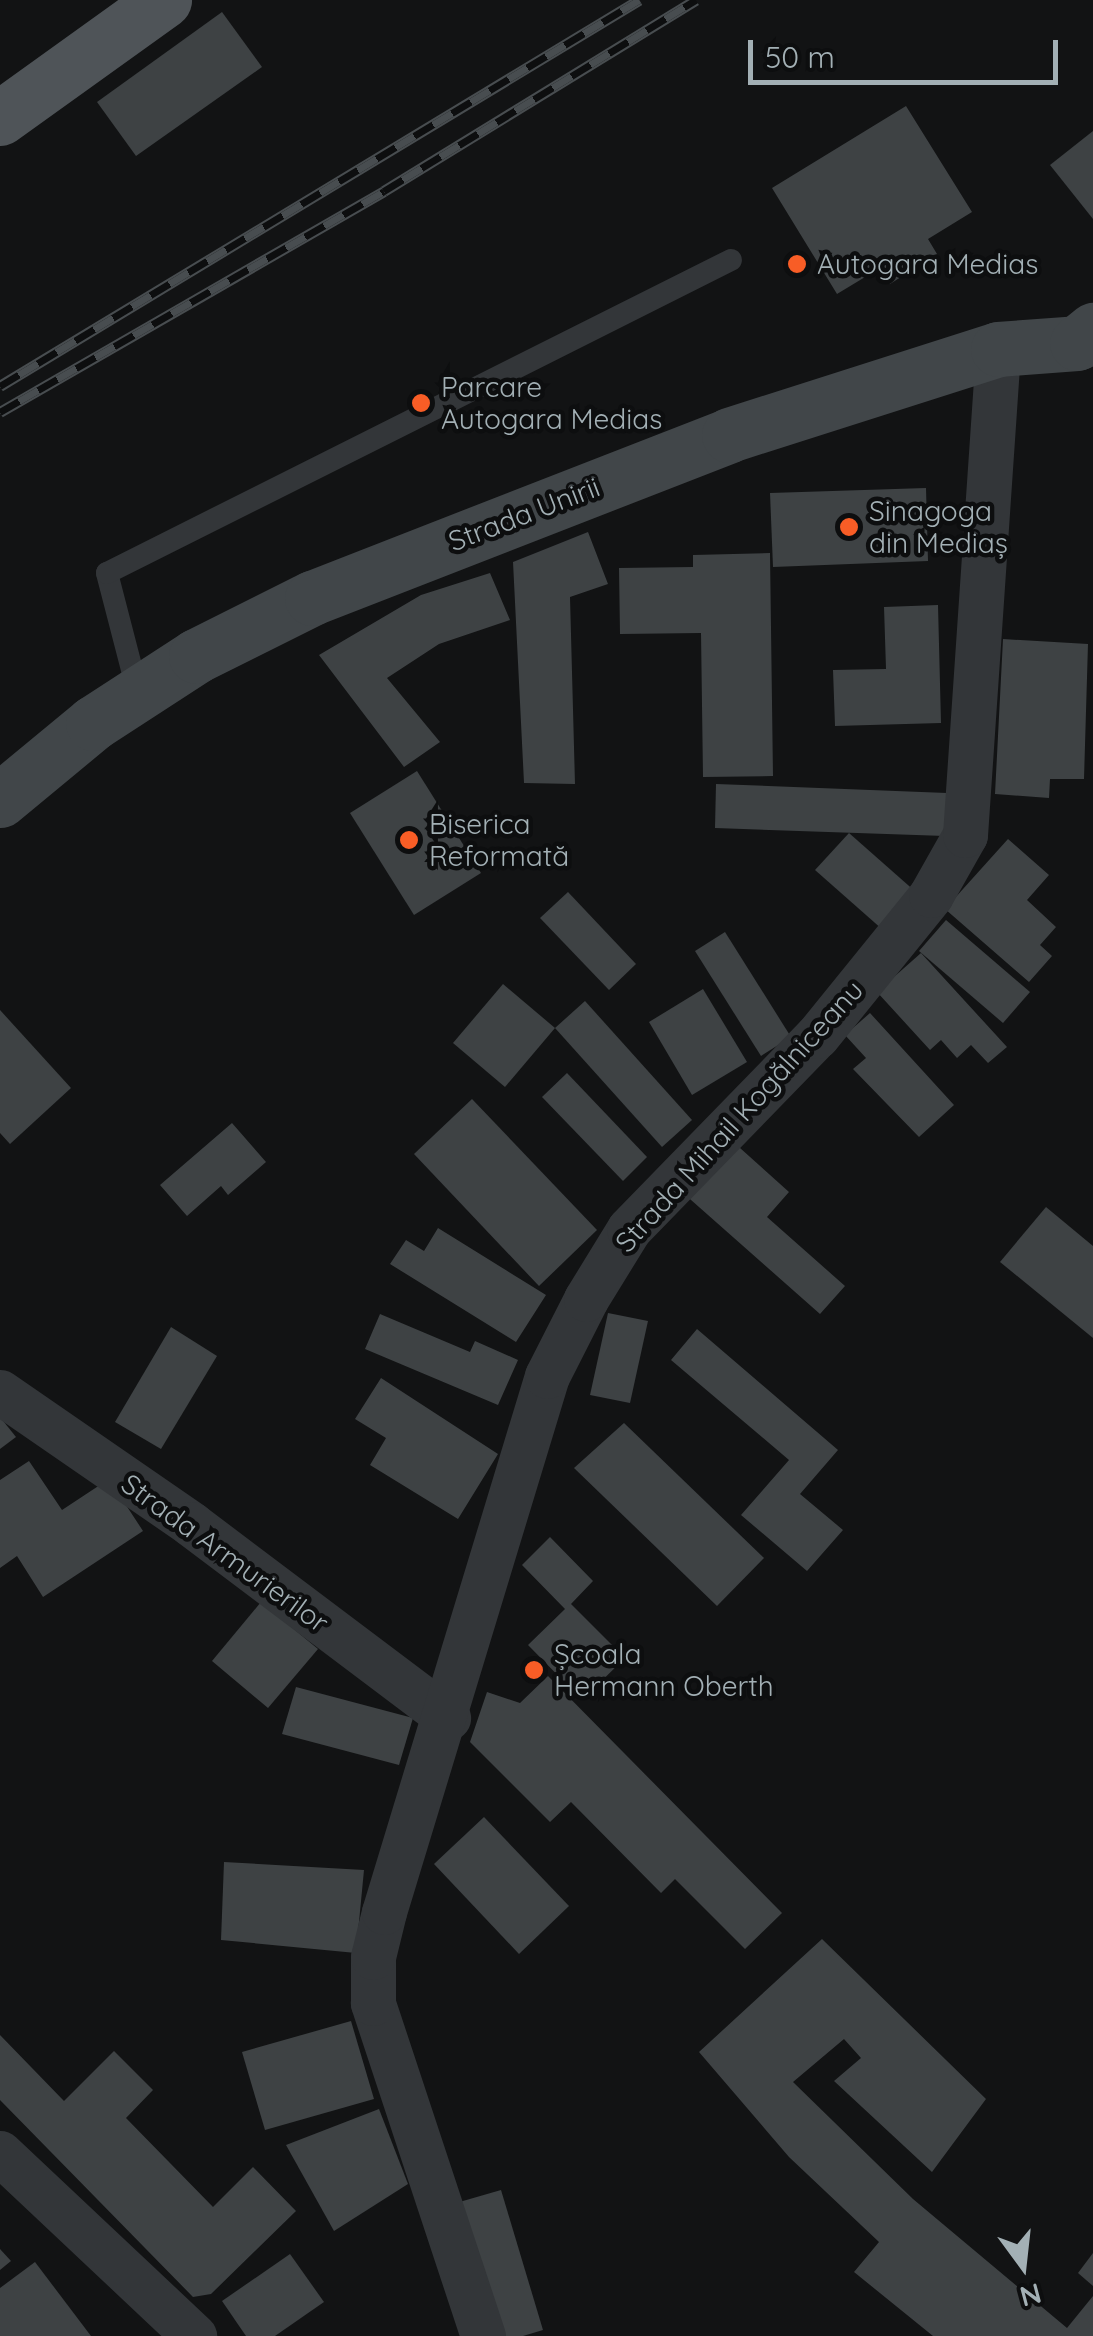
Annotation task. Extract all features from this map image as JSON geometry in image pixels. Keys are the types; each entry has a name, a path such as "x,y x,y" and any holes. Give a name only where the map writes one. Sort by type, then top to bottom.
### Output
{"main road":[{"path":"0,118 164,0"},
{"name":"Strada Unirii","path":"0,800 138,694 312,598 730,435 998,349 1088,340"}],"street":[{"name":"Strada Mihail Kogălniceanu","path":"483,2336 373,2003 373,1956 384,1912 448,1718 547,1376 586,1299 630,1229 817,1036 931,896 965,835 970,808 998,349"},
{"name":"Strada Armurierilor","path":"0,1392 191,1524 448,1718"},
{"path":"0,2153 194,2336"}],"lane":[{"path":"138,694 107,573 731,260"}],"building":[{"path":"222,12 262,67 136,156 97,102"},
{"path":"906,106 972,212 928,239 937,254 890,284 880,268 837,294 772,188"},
{"path":"1093,131 1093,219 1050,165"},
{"name":"Sinagoga din Mediaș","path":"926,488 928,561 773,567 770,493"},
{"path":"588,532 608,584 570,597 575,784 524,783 513,562"},
{"path":"770,553 773,776 703,777 701,633 620,634 619,568 693,567 693,555"},
{"path":"490,573 510,620 439,644 387,678 440,742 404,767 319,655 421,595"},
{"path":"938,605 941,723 835,726 833,670 886,669 884,607"},
{"path":"1003,639 1088,644 1084,779 1050,779 1049,798 995,794"},
{"path":"417,771 481,873 414,915 350,813"},
{"path":"716,784 947,793 945,836 715,828"},
{"path":"849,833 917,893 883,930 815,870"},
{"path":"1008,839 1049,875 1027,900 1056,927 1040,945 1052,956 1029,982 945,909"},
{"path":"568,892 636,964 609,990 540,918"},
{"path":"946,920 1030,992 1003,1023 919,951"},
{"path":"725,932 791,1037 761,1056 695,951"},
{"path":"921,953 1007,1047 988,1063 971,1045 957,1058 941,1040 930,1050 877,992"},
{"path":"503,984 555,1028 505,1087 453,1043"},
{"path":"703,989 747,1062 692,1095 649,1022"},
{"path":"585,1001 692,1120 662,1147 555,1028"},
{"path":"0,1010 71,1088 10,1144 0,1133"},
{"path":"870,1013 954,1105 919,1137 853,1069 866,1058 845,1035"},
{"path":"567,1073 647,1157 623,1181 542,1097"},
{"path":"472,1099 597,1230 539,1286 414,1154"},
{"path":"232,1123 266,1162 228,1195 221,1186 187,1216 160,1185"},
{"path":"730,1139 789,1192 767,1217 845,1286 820,1314 682,1192"},
{"path":"1046,1207 1093,1246 1093,1338 1000,1262"},
{"path":"438,1228 546,1295 516,1342 390,1264 406,1240 424,1251"},
{"path":"608,1313 648,1321 630,1403 590,1395"},
{"path":"380,1314 470,1352 475,1341 518,1360 498,1405 365,1349"},
{"path":"171,1327 217,1356 161,1449 115,1422"},
{"path":"697,1329 838,1450 800,1494 843,1530 807,1571 741,1515 789,1460 671,1360"},
{"path":"381,1378 498,1454 458,1519 370,1465 386,1438 355,1419"},
{"path":"0,1417 16,1437 0,1449"},
{"path":"624,1423 764,1558 717,1606 574,1468"},
{"path":"29,1461 62,1510 109,1479 143,1531 43,1597 17,1556 0,1568 0,1480"},
{"path":"550,1537 593,1581 571,1604 625,1658 582,1700 528,1645 565,1609 522,1565"},
{"path":"261,1602 318,1649 268,1708 212,1661"},
{"path":"548,1676 782,1913 745,1949 675,1879 661,1893 571,1802 550,1822 470,1742 487,1692 520,1703"},
{"path":"296,1687 413,1718 399,1765 282,1734"},
{"path":"484,1817 569,1906 519,1954 434,1864"},
{"path":"224,1862 364,1870 356,1953 221,1940"},
{"path":"822,1939 986,2099 932,2172 834,2081 861,2058 844,2039 793,2082 913,2199 1067,2328 1093,2296 1093,2336 933,2336 854,2272 879,2242 789,2157 699,2052"},
{"path":"351,2021 374,2099 265,2130 242,2052"},
{"path":"0,2035 64,2101 114,2051 153,2090 126,2118 213,2207 253,2167 296,2211 211,2294 193,2297 0,2100"},
{"path":"379,2109 408,2184 334,2231 286,2145"},
{"path":"501,2190 543,2330 523,2336 496,2336 456,2203"},
{"path":"0,2249 11,2261 0,2270"},
{"path":"1093,2253 1093,2286 1078,2273"},
{"path":"290,2254 324,2302 275,2336 246,2336 222,2301"},
{"path":"35,2262 91,2336 0,2336 0,2288"}],"railway":[{"path":"0,386 639,0"},
{"path":"0,412 384,191 696,0"}],"place":[{"name":"Autogara Medias","path":"797,264"},
{"name":"Parcare Autogara Medias","path":"421,403"},
{"name":"Sinagoga din Mediaș","path":"849,527"},
{"name":"Biserica Reformată","path":"409,840"},
{"name":"Școala Hermann Oberth","path":"534,1670"}]}
